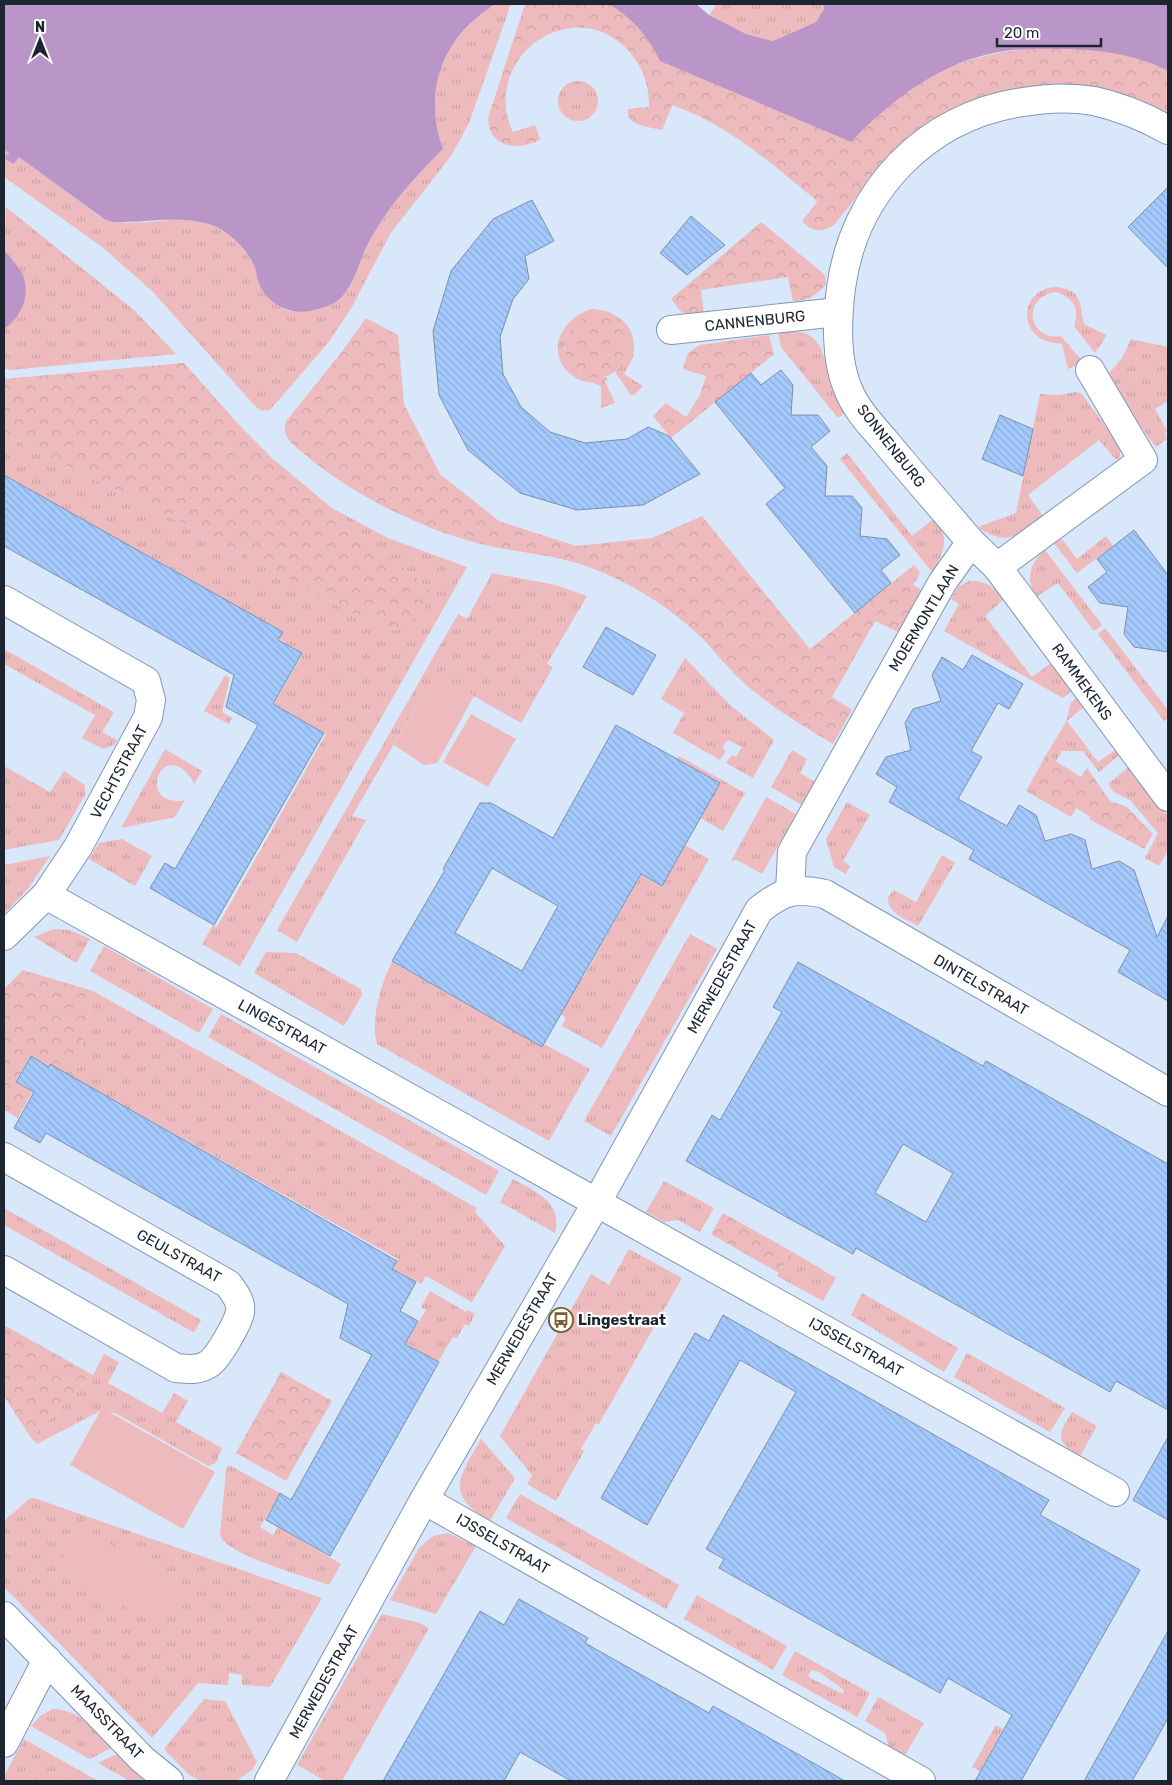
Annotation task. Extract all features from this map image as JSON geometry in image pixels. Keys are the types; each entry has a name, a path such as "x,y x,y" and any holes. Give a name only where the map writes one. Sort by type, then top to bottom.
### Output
{"street":[{"name":"SONNENBURG","path":"972,542 867,420 848,389 839,352 838,312 845,260 861,217 886,178 919,146 958,121 1002,105 1047,98 1093,101 1138,114 1168,130"},
{"name":"CANNENBURG","path":"671,330 838,312"},
{"path":"972,542 997,567 1143,460 1090,370"},
{"name":"MOERMONTLAAN","path":"790,891 792,852 942,584 972,542"},
{"name":"RAMMEKENS","path":"997,567 1168,797"},
{"name":"VECHTSTRAAT","path":"4,600 146,680 151,700 148,717 117,778 78,846 46,895"},
{"name":"DINTELSTRAAT","path":"790,891 806,890 825,894 1168,1092"},
{"name":"MERWEDESTRAAT","path":"269,1781 424,1500 596,1202 759,910 776,896 790,891"},
{"path":"4,936 46,895"},
{"name":"LINGESTRAAT","path":"46,895 596,1202"},
{"name":"GEULSTRAAT","path":"4,1157 228,1284 237,1295 240,1312 224,1344 210,1363 195,1369 176,1368 4,1270"},
{"name":"IJSSELSTRAAT","path":"596,1202 1115,1492"},
{"name":"IJSSELSTRAAT","path":"424,1500 921,1781"},
{"name":"MAASSTRAAT","path":"4,1616 142,1759 169,1781"},
{"path":"4,1743 47,1660"}],"green space":[{"path":"583,2 610,4 619,8 634,21 646,36 661,61 851,142 894,100 934,74 985,56 1013,50 1068,47 1096,50 1123,54 1162,68 1168,71 1168,117 1091,90 888,158 834,225 817,230 802,221 817,202 816,200 748,146 712,123 672,105 662,130 639,125 630,119 628,109 649,107 648,91 643,75 636,60 626,48 613,38 599,31 582,28 565,29 548,35 534,43 522,55 508,83 506,99 507,116 513,132 535,125 540,139 533,143 518,146 499,142 491,132 488,118 525,4"},
{"path":"494,4 511,4 469,123 451,156 390,234 352,307 328,343 270,410 262,411 255,406 152,291 102,247 4,177 4,150 9,153 6,159 14,164 19,157 105,219 132,223 187,220 213,226 226,233 243,249 255,268 263,291 281,307 290,311 297,311 323,307 337,301 347,291 377,227 394,203 443,149 437,127 435,106 436,86 442,67 450,49 462,33"},
{"path":"717,4 823,4 824,9 816,22 773,41 746,34 709,15"},
{"path":"578,81 592,87 598,101 592,115 578,121 564,115 558,101 564,87"},
{"path":"6,207 135,311 176,354 10,370 4,368 4,329 8,326 18,268 4,250"},
{"path":"761,222 825,275 826,284 823,288 808,299 798,301 793,301 788,277 701,290 704,314 684,314 671,299"},
{"path":"1056,287 1071,291 1076,295 1079,299 1084,324 1107,335 1095,353 1074,326 1076,309 1067,297 1056,292 1045,296 1037,302 1033,318 1036,326 1041,332 1050,336 1061,336 1083,362 1068,369 1062,344 1039,338 1030,328 1027,320 1029,304 1033,297 1047,288"},
{"path":"592,309 601,310 618,317 630,329 634,346 633,356 624,374 643,386 634,395 631,395 615,372 624,360 627,348 624,335 616,323 567,334 564,349 579,374 597,378 607,377 605,381 615,403 601,408 601,386 573,376 564,367 559,357 558,347 560,337 572,320 581,313"},
{"path":"590,316 602,316 618,325 625,335 627,347 625,359 618,369 602,378 590,378 579,373 570,364 565,353 565,341 570,330 579,321"},
{"path":"366,318 398,335 404,404 440,474 499,521 576,546 652,538 702,516 810,649 914,565 920,573 913,585 923,590 898,632 875,621 832,697 852,710 833,744 764,700 738,677 689,626 660,604 629,585 580,564 559,558 471,541 421,524 371,500 348,486 293,445 285,431 287,420 341,353"},
{"path":"795,331 805,333 813,338 823,352 833,391 846,412 838,418 781,347 778,333"},
{"path":"769,335 774,354 671,438 653,416 666,403 686,417 700,395 706,376 683,369 688,353 700,345"},
{"path":"1131,339 1168,347 1168,401 1155,409 1167,431 1165,434 1167,439 1156,447 1106,381 1106,377 1122,358"},
{"path":"184,363 241,427 273,459 429,589 425,612 396,631 368,621 186,525 4,435 4,379"},
{"path":"1075,392 1081,393 1119,444 1121,450 1119,459 1115,459 1099,440 1028,495 1043,516 1027,529 1005,538 997,537 978,527 1016,513 1040,394 1059,395"},
{"path":"4,435 186,525 368,621 396,631 429,589 330,507 388,538 467,567 240,966 202,944 213,925 217,927 326,734 274,704 303,654 279,639 282,631 4,475"},
{"path":"847,453 912,536 932,520 938,526 944,538 944,545 933,573 840,459"},
{"path":"1106,536 1113,546 1077,573 1054,543 1062,539 1077,559"},
{"path":"1045,550 1102,625 1094,631 1058,583 1036,597 1030,578 1032,566"},
{"path":"492,573 555,585 587,596 547,664 553,667 521,723 435,674 352,816 366,820 297,942 277,930 458,614 467,619"},
{"path":"969,581 989,585 1004,599 985,616 1032,677 1051,663 1074,689 1063,698 944,631 959,604 951,599 958,587"},
{"path":"1105,628 1168,710 1168,718 1164,721 1098,634"},
{"path":"4,649 114,712 102,732 117,740 114,745 103,749 82,738 95,715 4,664"},
{"path":"685,658 730,705 774,740 753,778 726,763 732,755 736,757 742,747 728,740 722,748 726,751 720,760 673,733 684,713 661,699"},
{"path":"435,674 474,696 437,763 424,765 394,745"},
{"path":"225,675 230,678 222,712 232,718 229,724 204,711"},
{"path":"1080,695 1085,706 1067,721 1098,762 1118,748 1122,753 1099,772 1083,751 1062,751 1056,761 1046,755 1066,722 1071,702"},
{"path":"471,714 516,739 488,787 443,762"},
{"path":"165,749 202,771 194,784 186,772 180,768 169,765 164,768 157,780 159,792 169,800 185,800 175,817 121,828"},
{"path":"792,750 807,759 800,773 815,782 802,805 771,787"},
{"path":"1046,755 1081,777 1087,768 1110,801 1127,807 1153,834 1144,849 1089,819 1090,817 1076,808 1071,817 1026,791"},
{"path":"679,756 745,793 723,831 700,818 720,783 677,759"},
{"path":"4,766 50,792 64,771 85,785 85,795 59,840 4,850"},
{"path":"1130,766 1168,816 1168,850 1159,866 1145,858 1158,833 1130,800 1114,792 1108,784"},
{"path":"766,797 796,814 762,874 737,860 731,861"},
{"path":"847,802 870,815 843,861 850,866 846,874 834,867 826,839"},
{"path":"122,839 152,856 135,886 89,859 99,843"},
{"path":"685,845 709,859 602,1048 562,1026 566,1018 561,1014 570,972 583,978 641,875 662,887"},
{"path":"942,855 955,863 918,926 894,911 888,897 894,890 916,902"},
{"path":"50,856 27,890 4,914 4,865"},
{"path":"54,929 69,930 90,939 76,963 34,937"},
{"path":"690,934 717,949 611,1136 584,1121"},
{"path":"104,946 213,1009 199,1033 90,971"},
{"path":"266,952 296,953 361,989 362,995 344,1026 254,973"},
{"path":"392,962 542,1047 544,1044 590,1069 549,1141 377,1044 375,1024 378,1002 384,980"},
{"path":"23,970 93,991 75,1078 30,1056 15,1082 32,1092 18,1118 4,1110 4,989"},
{"path":"93,991 477,1208 475,1212 505,1246 472,1302 426,1276 421,1284 393,1269 398,1259 75,1078"},
{"path":"221,1014 499,1171 486,1195 208,1037"},
{"path":"513,1179 546,1199 555,1213 555,1233 500,1202"},
{"path":"664,1181 714,1208 700,1232 678,1220 664,1222 646,1212"},
{"path":"4,1208 201,1320 195,1331 193,1332 4,1225"},
{"path":"723,1213 791,1251 779,1273 711,1234"},
{"path":"629,1249 682,1278 599,1424 596,1423 581,1449 584,1451 556,1501 527,1484 532,1475 500,1436 591,1274 609,1285"},
{"path":"791,1251 836,1278 823,1301 777,1276"},
{"path":"430,1291 466,1312 468,1310 475,1314 469,1326 465,1324 457,1338 453,1337 438,1362 406,1343 426,1310 421,1307"},
{"path":"862,1293 958,1348 944,1372 851,1315"},
{"path":"4,1325 93,1375 31,1438 4,1396"},
{"path":"967,1353 1065,1408 1050,1432 954,1377"},
{"path":"104,1354 119,1362 108,1383 162,1413 174,1393 188,1401 176,1422 222,1448 216,1463 208,1466 115,1413 100,1411 37,1444 31,1438 93,1375"},
{"path":"281,1372 332,1401 286,1481 236,1453"},
{"path":"102,1408 215,1472 183,1529 70,1465"},
{"path":"1072,1412 1097,1426 1080,1456 1062,1442 1061,1437 1064,1426"},
{"path":"481,1439 515,1478 490,1521 466,1502 461,1493 460,1485 467,1464"},
{"path":"229,1465 280,1493 260,1527 273,1535 278,1527 341,1564 329,1585 251,1558 225,1543 220,1535 226,1469"},
{"path":"520,1494 679,1585 666,1609 506,1518"},
{"path":"34,1498 322,1598 270,1687 242,1685 242,1675 229,1673 228,1685 198,1683 152,1738 4,1587 4,1521 29,1499"},
{"path":"79,1527 182,1583 159,1625 56,1570"},
{"path":"448,1533 476,1546 436,1614 390,1600 419,1548 433,1536"},
{"path":"697,1595 787,1646 773,1670 684,1619"},
{"path":"382,1614 420,1623 429,1628 342,1781 325,1781 297,1765"},
{"path":"795,1651 870,1693 857,1717 782,1675","holes":["812,1670 819,1672 844,1690 843,1694 810,1678 808,1675"]},
{"path":"878,1697 924,1723 905,1755 889,1747 885,1733 865,1721"},
{"path":"204,1699 225,1701 257,1762 252,1770 236,1781 200,1781 188,1774 164,1749"},
{"path":"53,1709 63,1710 79,1717 111,1748 90,1759 31,1726 40,1716"},
{"path":"996,1725 1003,1729 980,1771 972,1767"},
{"path":"24,1739 98,1781 4,1781 4,1776"},
{"path":"117,1754 144,1781 130,1781 98,1763"}],"shaded area":[{"path":"4,4 495,4 477,17 462,32 450,49 442,67 437,86 435,106 437,127 443,149 413,180 377,227 366,247 351,284 342,297 328,306 303,312 280,306 268,297 259,283 255,268 248,255 238,243 220,229 203,222 191,220 113,222 104,219 19,157 14,164 5,159 9,153 4,150"},
{"path":"609,4 696,4 709,15 746,34 773,41 816,22 824,9 823,4 1168,4 1168,71 1143,60 1089,50 1019,49 982,56 940,72 920,83 884,110 851,142 660,61 639,29"},
{"path":"4,250 23,274 26,293 19,314 4,329"}],"building":[{"path":"1168,187 1168,268 1128,227"},
{"path":"532,200 554,241 525,256 529,279 513,299 500,337 503,374 521,407 550,432 585,443 627,439 648,427 669,436 700,474 643,505 577,510 520,493 468,450 439,395 433,331 451,271 493,219"},
{"path":"691,216 725,245 687,275 660,253"},
{"path":"781,370 793,385 791,415 818,415 830,431 811,447 827,466 825,496 852,496 862,508 860,536 887,539 900,555 881,570 891,583 855,613 766,504 785,488 715,402 751,373 761,385"},
{"path":"1000,415 1033,429 1023,476 982,459"},
{"path":"4,475 283,632 278,640 302,653 273,704 324,733 214,925 150,888 165,863 175,869 258,725 226,707 234,675 4,546"},
{"path":"1134,530 1168,575 1168,652 1134,647 1124,634 1128,607 1100,603 1088,587 1107,572 1097,559"},
{"path":"606,627 656,655 633,695 583,667"},
{"path":"972,655 1023,684 1009,709 998,703 971,751 982,757 958,799 1007,826 1019,805 1036,815 1045,841 1071,834 1085,840 1092,869 1119,861 1134,870 1157,937 1168,916 1168,1001 1118,972 1130,950 969,859 974,850 889,802 897,787 876,774 886,757 911,750 905,723 913,709 941,701 932,675 942,657 963,670"},
{"path":"616,725 720,783 662,886 641,874 542,1047 392,961 445,870 443,869 480,803 491,803 553,838","holes":["492,868 558,906 522,971 455,933"]},
{"path":"798,962 983,1066 986,1061 1168,1164 1168,1410 1116,1381 1110,1392 856,1248 853,1254 686,1161 712,1115 720,1120 782,1012 773,1007","holes":["903,1144 953,1173 926,1222 875,1193"]},
{"path":"31,1056 49,1067 50,1064 397,1261 392,1269 416,1282 400,1311 418,1321 405,1344 439,1362 330,1556 266,1520 280,1493 291,1500 372,1355 340,1338 348,1304 46,1133 40,1143 14,1128 34,1092 16,1082"},
{"path":"723,1315 1049,1500 1040,1515 1140,1570 1021,1781 975,1781 1012,1715 948,1678 940,1693 719,1568 724,1559 706,1549 796,1392 740,1360 647,1525 601,1498 695,1333 709,1341"},
{"path":"1168,1437 1168,1520 1133,1500"},
{"path":"519,1599 588,1638 585,1643 709,1713 713,1706 845,1781 571,1781 520,1752 504,1781 383,1781 480,1611 504,1625"},
{"path":"1168,1631 1168,1718 1152,1747 1132,1781 1084,1781"}],"place":[{"name":"Lingestraat","path":"561,1320"}]}
